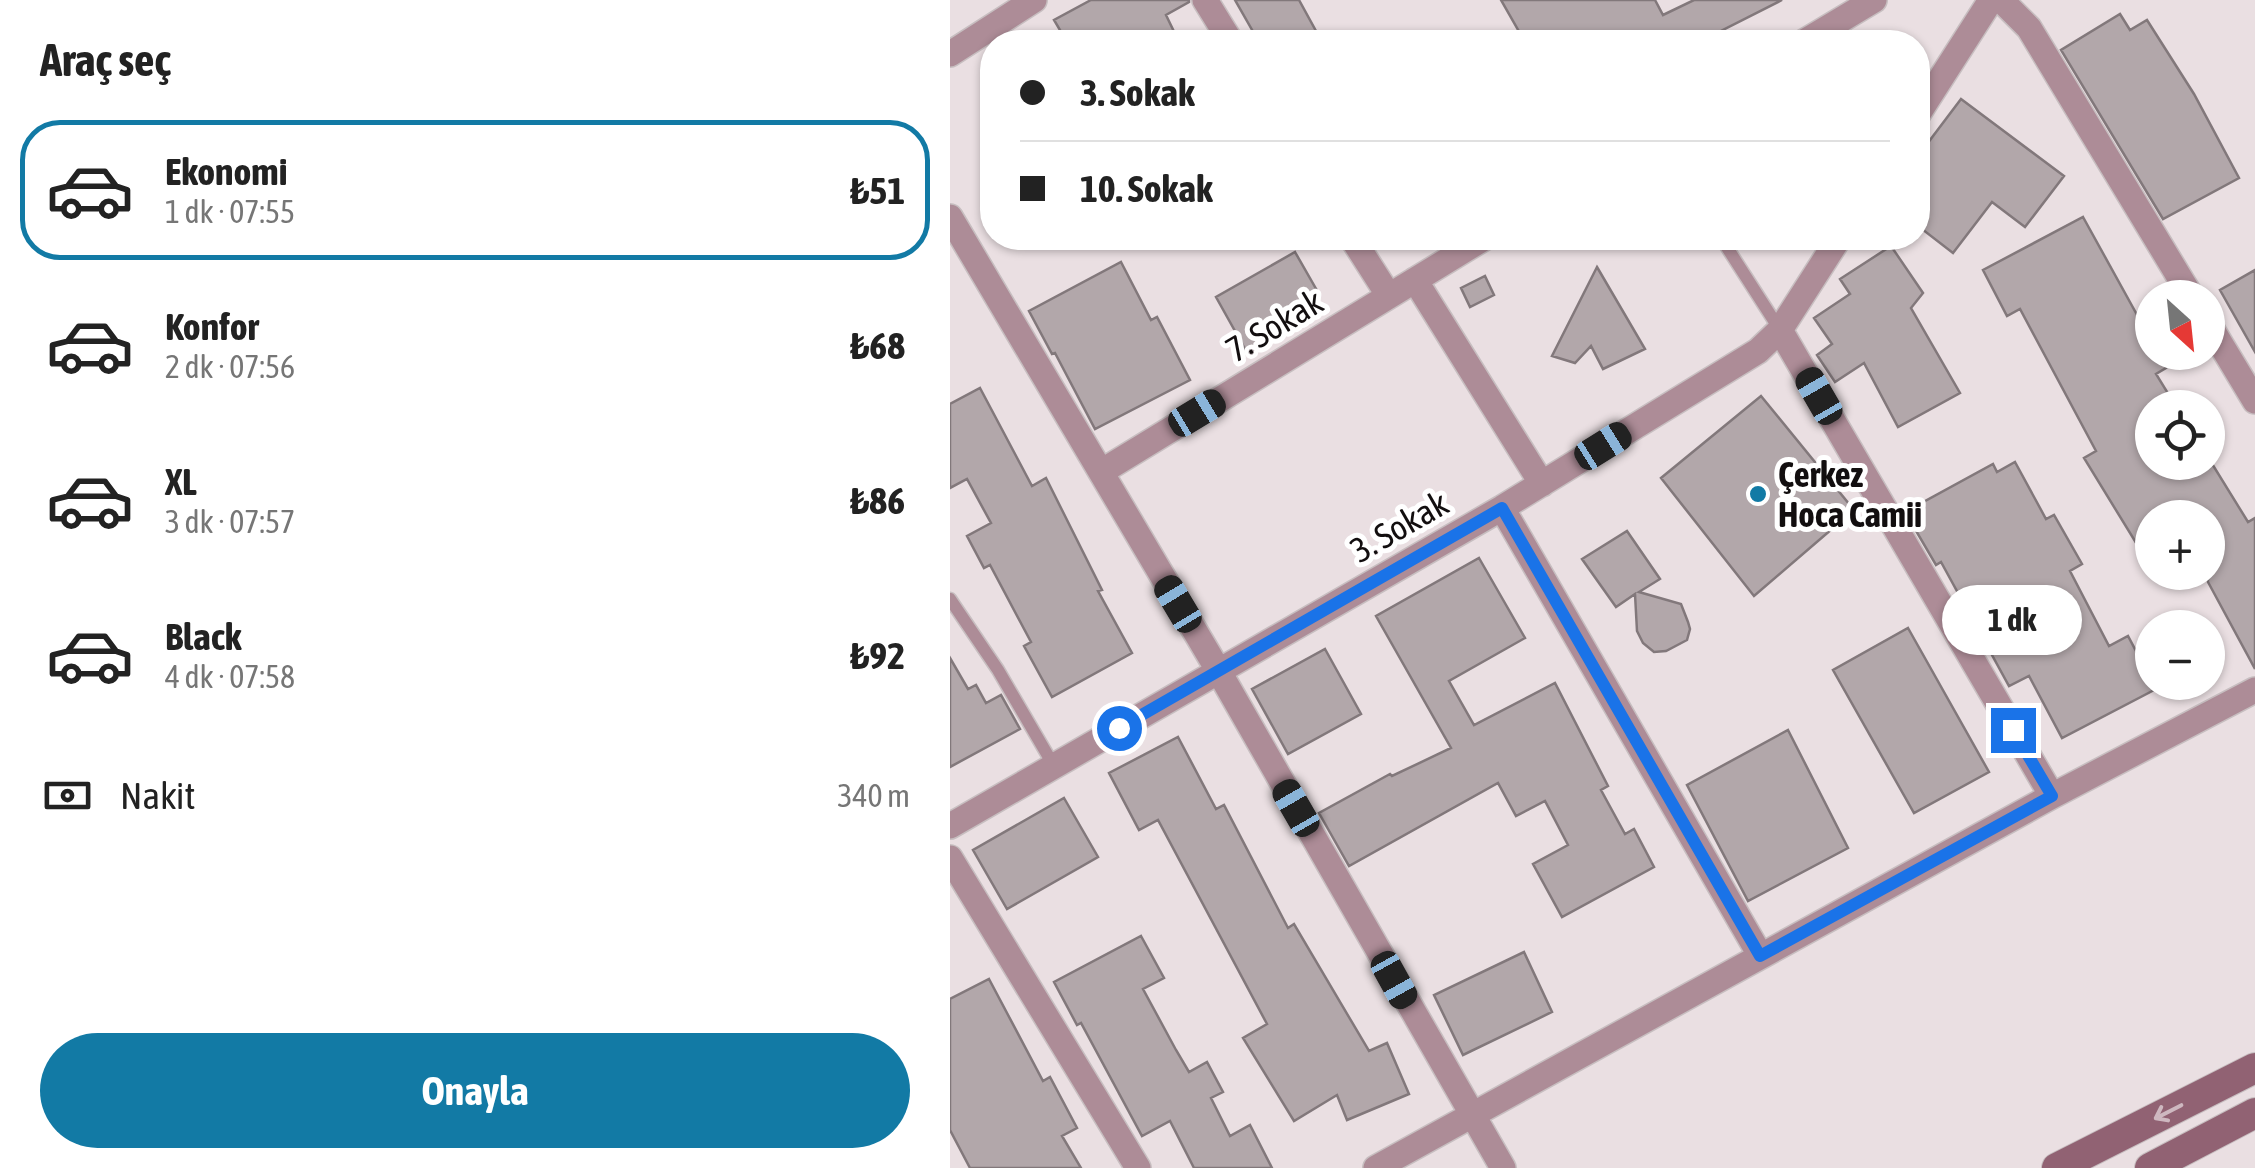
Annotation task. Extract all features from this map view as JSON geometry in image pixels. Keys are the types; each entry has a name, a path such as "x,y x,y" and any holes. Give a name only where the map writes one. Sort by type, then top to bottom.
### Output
{"street":[{"path":"987,30 1034,0"},
{"path":"1205,0 1224,30"},
{"path":"1824,30 1874,0"},
{"path":"1930,95 1990,0"},
{"path":"2001,0 2029,28 2181,280"},
{"path":"950,54 980,35"},
{"path":"950,217 1218,670 1503,1168"},
{"path":"1360,250 1389,296"},
{"name":"7. Sokak","path":"1100,472 1464,250"},
{"name":"3. Sokak","path":"950,826 1502,508 1758,352 1780,330 1831,250"},
{"path":"1415,280 1542,484"},
{"path":"1780,330 2052,796"},
{"path":"2225,351 2255,401"},
{"path":"1502,508 1760,956"},
{"path":"1376,1168 2052,796 2255,690"},
{"path":"950,858 1138,1168"},
{"path":"2058,1168 2255,1068"},
{"path":"2150,1168 2255,1114"}],"lane":[{"path":"1728,250 1780,330"},
{"path":"950,599 998,670 1054,766"}],"building":[{"path":"1091,0 1189,0 1166,15 1173,30 1060,30 1054,20"},
{"path":"1235,0 1299,0 1315,30 1252,30"},
{"path":"1501,0 1655,0 1663,15 1694,0 1782,0 1723,30 1518,30"},
{"path":"2120,14 2130,30 2147,20 2194,94 2239,178 2163,219 2061,50"},
{"path":"1961,99 2064,176 2025,227 1992,202 1953,253 1930,235 1930,140"},
{"path":"2083,217 2135,311 2135,370 2163,370 2156,374 2166,390 2135,390 2135,480 2222,480 2248,522 2255,518 2255,669 2212,590 2225,590 2225,500 2135,500 2135,541 2084,458 2096,451 2020,309 2007,316 1983,270"},
{"path":"1885,250 1894,250 1923,293 1911,308 1960,393 1898,427 1864,363 1835,382 1817,355 1832,344 1814,318 1850,294 1840,279"},
{"path":"1295,252 1319,294 1258,328 1268,345 1249,356 1216,297"},
{"path":"1121,262 1151,320 1157,317 1190,380 1095,429 1029,311"},
{"path":"1597,267 1645,349 1603,369 1591,346 1575,363 1552,356"},
{"path":"2255,270 2255,352 2225,299 2225,287"},
{"path":"1485,276 1494,295 1470,307 1461,288"},
{"path":"980,388 1032,486 1046,478 1102,590 1098,591 1132,653 1052,697 1024,646 1031,642 990,565 984,568 967,536 991,523 967,479 950,488 950,404"},
{"name":"Çerkez Hoca Camii","path":"1761,396 1854,510 1754,596 1661,478"},
{"path":"2015,462 2046,519 2054,515 2082,564 2070,571 2109,646 2128,636 2135,649 2135,700 2062,738 2029,676 2009,686 1941,562 1936,565 1905,512 1993,464 1997,472"},
{"path":"1627,531 1660,579 1639,592 1681,604 1688,622 1687,640 1666,651 1654,652 1643,643 1637,631 1635,594 1616,607 1582,559"},
{"path":"1479,558 1525,638 1449,681 1474,725 1555,683 1608,786 1601,790 1625,834 1634,829 1654,867 1562,917 1533,864 1568,845 1545,801 1516,816 1498,783 1349,866 1319,813 1390,774 1451,748 1376,616"},
{"path":"1908,628 1989,772 1914,813 1833,670"},
{"path":"1325,649 1361,714 1288,754 1252,689"},
{"path":"950,658 968,689 976,685 986,703 1001,695 1020,729 950,767"},
{"path":"1788,730 1848,848 1748,901 1687,785"},
{"path":"1178,737 1216,809 1224,805 1288,928 1294,924 1369,1051 1387,1043 1409,1094 1347,1120 1337,1095 1294,1121 1243,1038 1267,1024 1158,820 1139,830 1109,773"},
{"path":"1064,798 1098,857 1007,909 973,850"},
{"path":"1141,936 1164,978 1143,989 1176,1050 1189,1072 1207,1062 1223,1092 1211,1098 1230,1136 1250,1125 1272,1168 1194,1168 1170,1121 1142,1136 1081,1023 1077,1025 1054,982"},
{"path":"1524,952 1552,1012 1463,1055 1434,995"},
{"path":"989,979 1043,1081 1050,1077 1077,1128 1062,1136 1081,1168 970,1168 950,1130 950,999"}],"place":[{"name":"Çerkez Hoca Camii","path":"1758,494"}],"route":[{"path":"1119,728 1502,508 1760,956 2052,796 2013,730"}]}
